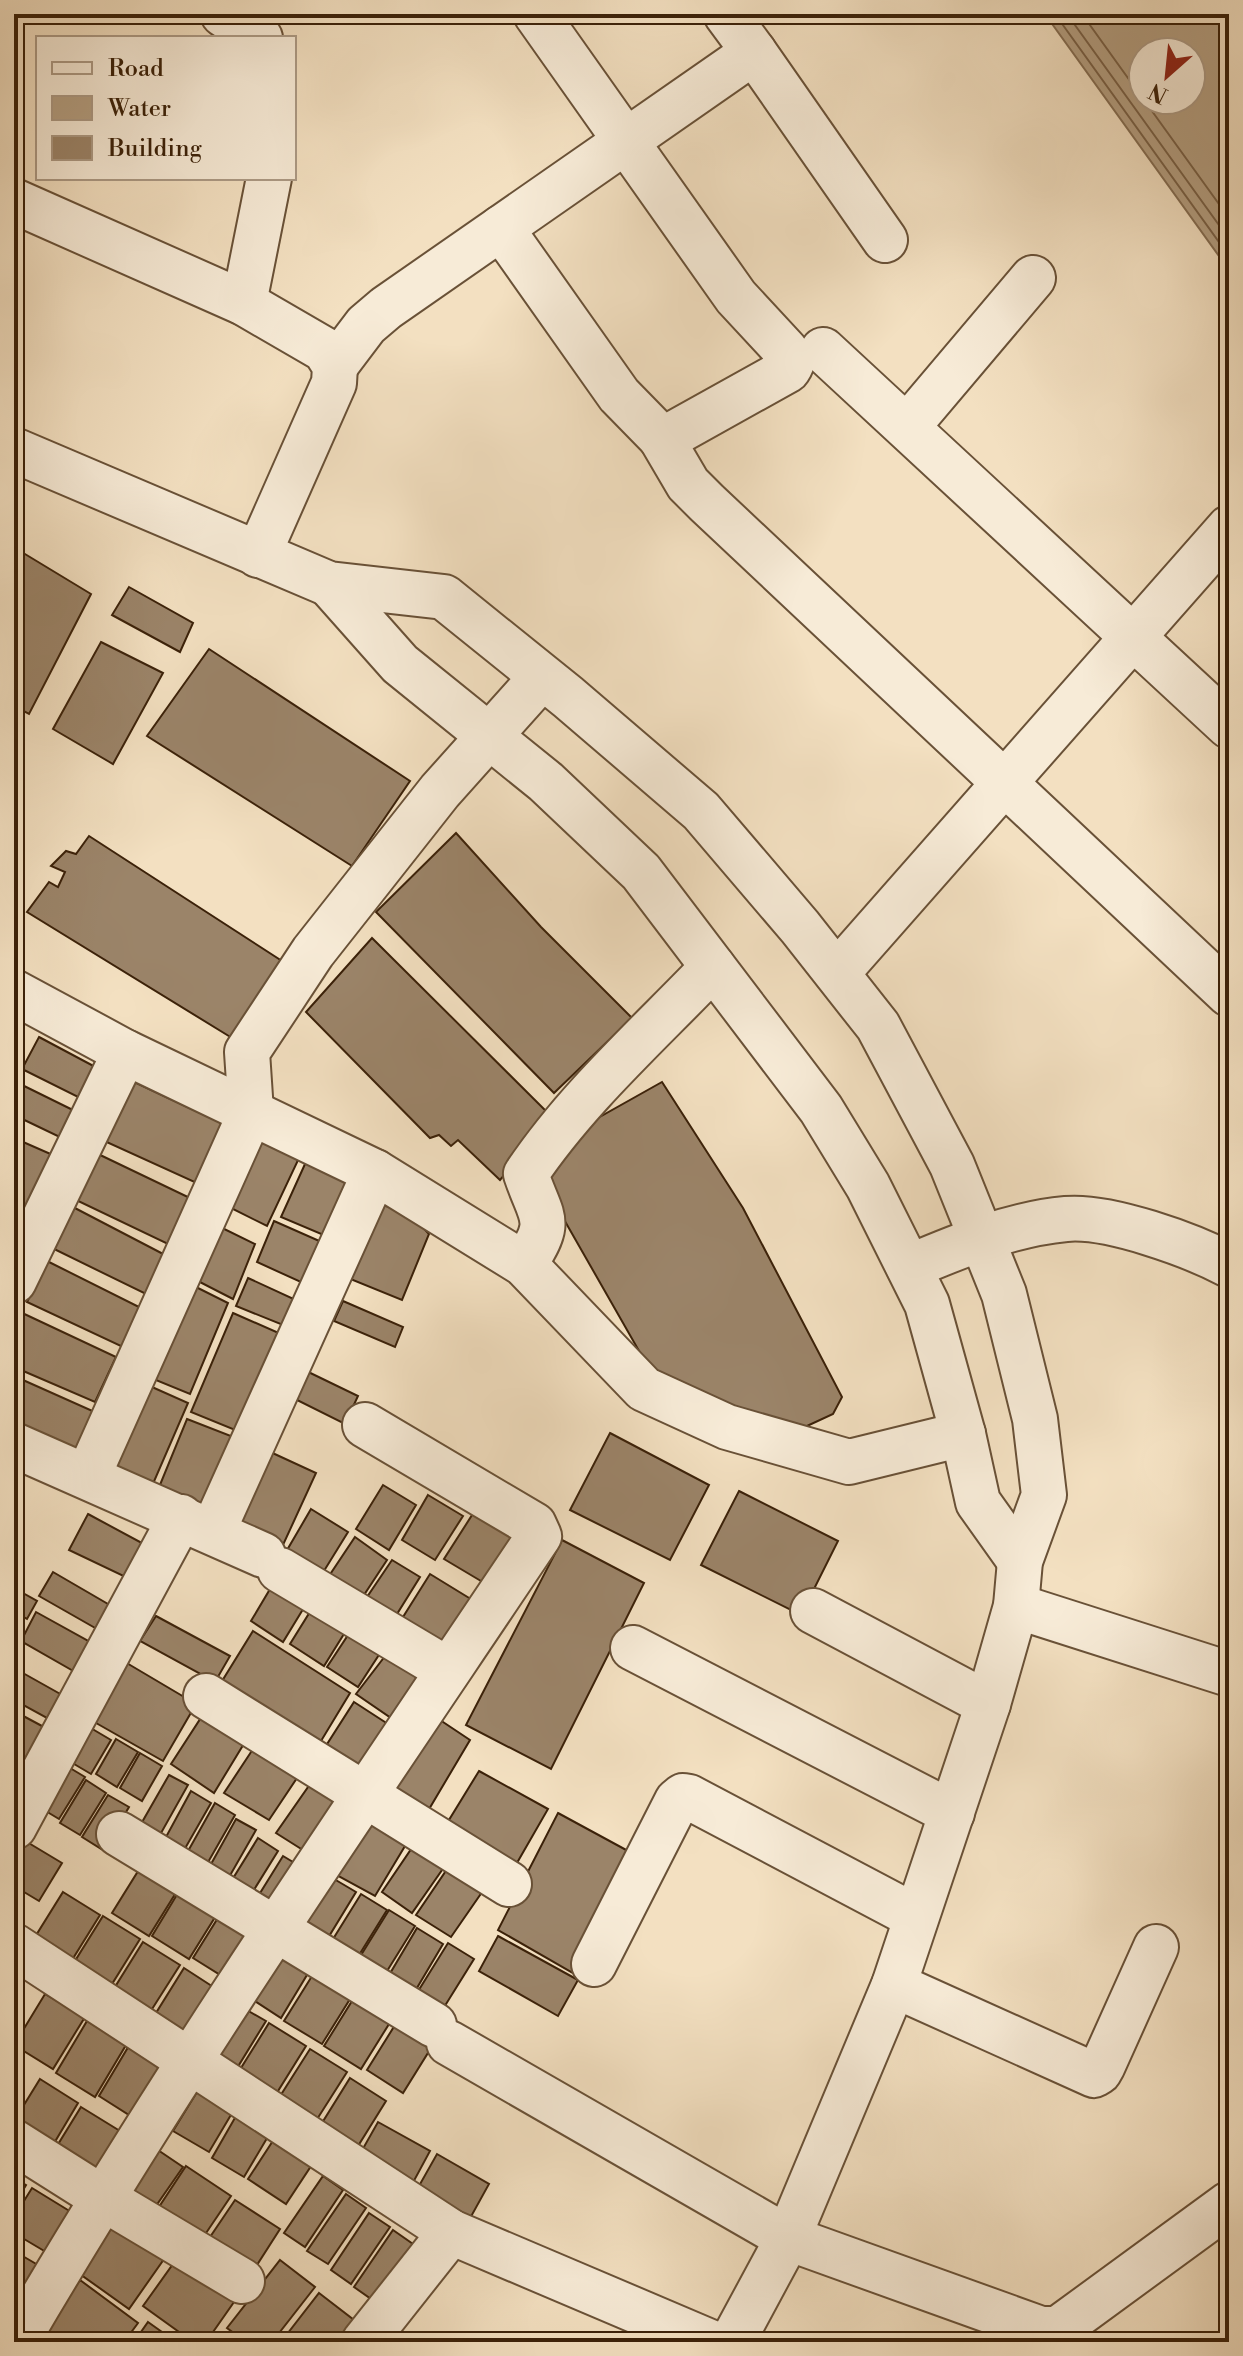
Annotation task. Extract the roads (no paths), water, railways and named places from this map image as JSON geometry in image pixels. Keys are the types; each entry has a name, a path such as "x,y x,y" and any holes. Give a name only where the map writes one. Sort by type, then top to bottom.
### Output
{"street":[{"path":"223,14 257,36"},
{"path":"536,14 736,297 791,359 788,370 661,438"},
{"path":"726,14 885,240"},
{"path":"258,555 334,383 335,366 366,325 754,52"},
{"path":"244,303 269,180"},
{"path":"14,201 244,303 325,350 335,366"},
{"path":"501,228 619,395 661,438 688,484 1229,994"},
{"path":"907,427 1033,278"},
{"path":"823,350 1229,726"},
{"path":"14,450 329,584 444,597 701,811 878,1026 952,1165 1004,1294 1035,1419 1044,1495 1020,1561 1016,1606 988,1704 894,1985 788,2238 732,2342"},
{"path":"837,973 1229,528"},
{"path":"329,584 400,664 546,782 641,872 821,1109 868,1186 927,1304 963,1434 978,1502 1020,1561"},
{"path":"88,1476 251,1112 247,1052 313,952 440,791 542,677"},
{"path":"524,1264 542,1239 545,1219 526,1174 542,1150 586,1100 713,967"},
{"path":"14,992 125,1052 375,1172 524,1264 644,1389 727,1427 849,1462 963,1434"},
{"path":"14,1281 125,1052"},
{"path":"14,1827 197,1524 375,1172"},
{"path":"909,1267 981,1237 1067,1219 1127,1225 1229,1265"},
{"path":"21,2337 101,2197 190,2059 539,1536 534,1525 365,1425"},
{"path":"14,1445 197,1524 272,1562 448,1670"},
{"path":"1016,1606 1229,1674"},
{"path":"813,1611 988,1704"},
{"path":"633,1648 952,1813"},
{"path":"206,1696 509,1884"},
{"path":"594,1964 677,1801 683,1796 916,1917"},
{"path":"119,1834 276,1928 442,2034 788,2238 1041,2329 1074,2336 1229,2204"},
{"path":"14,1946 451,2232 710,2342"},
{"path":"894,1985 1094,2075 1103,2065 1156,1947"},
{"path":"14,2142 242,2281"},
{"path":"364,2342 451,2232"}],"water":[{"path":"1045,14 1229,14 1229,270"}]}
